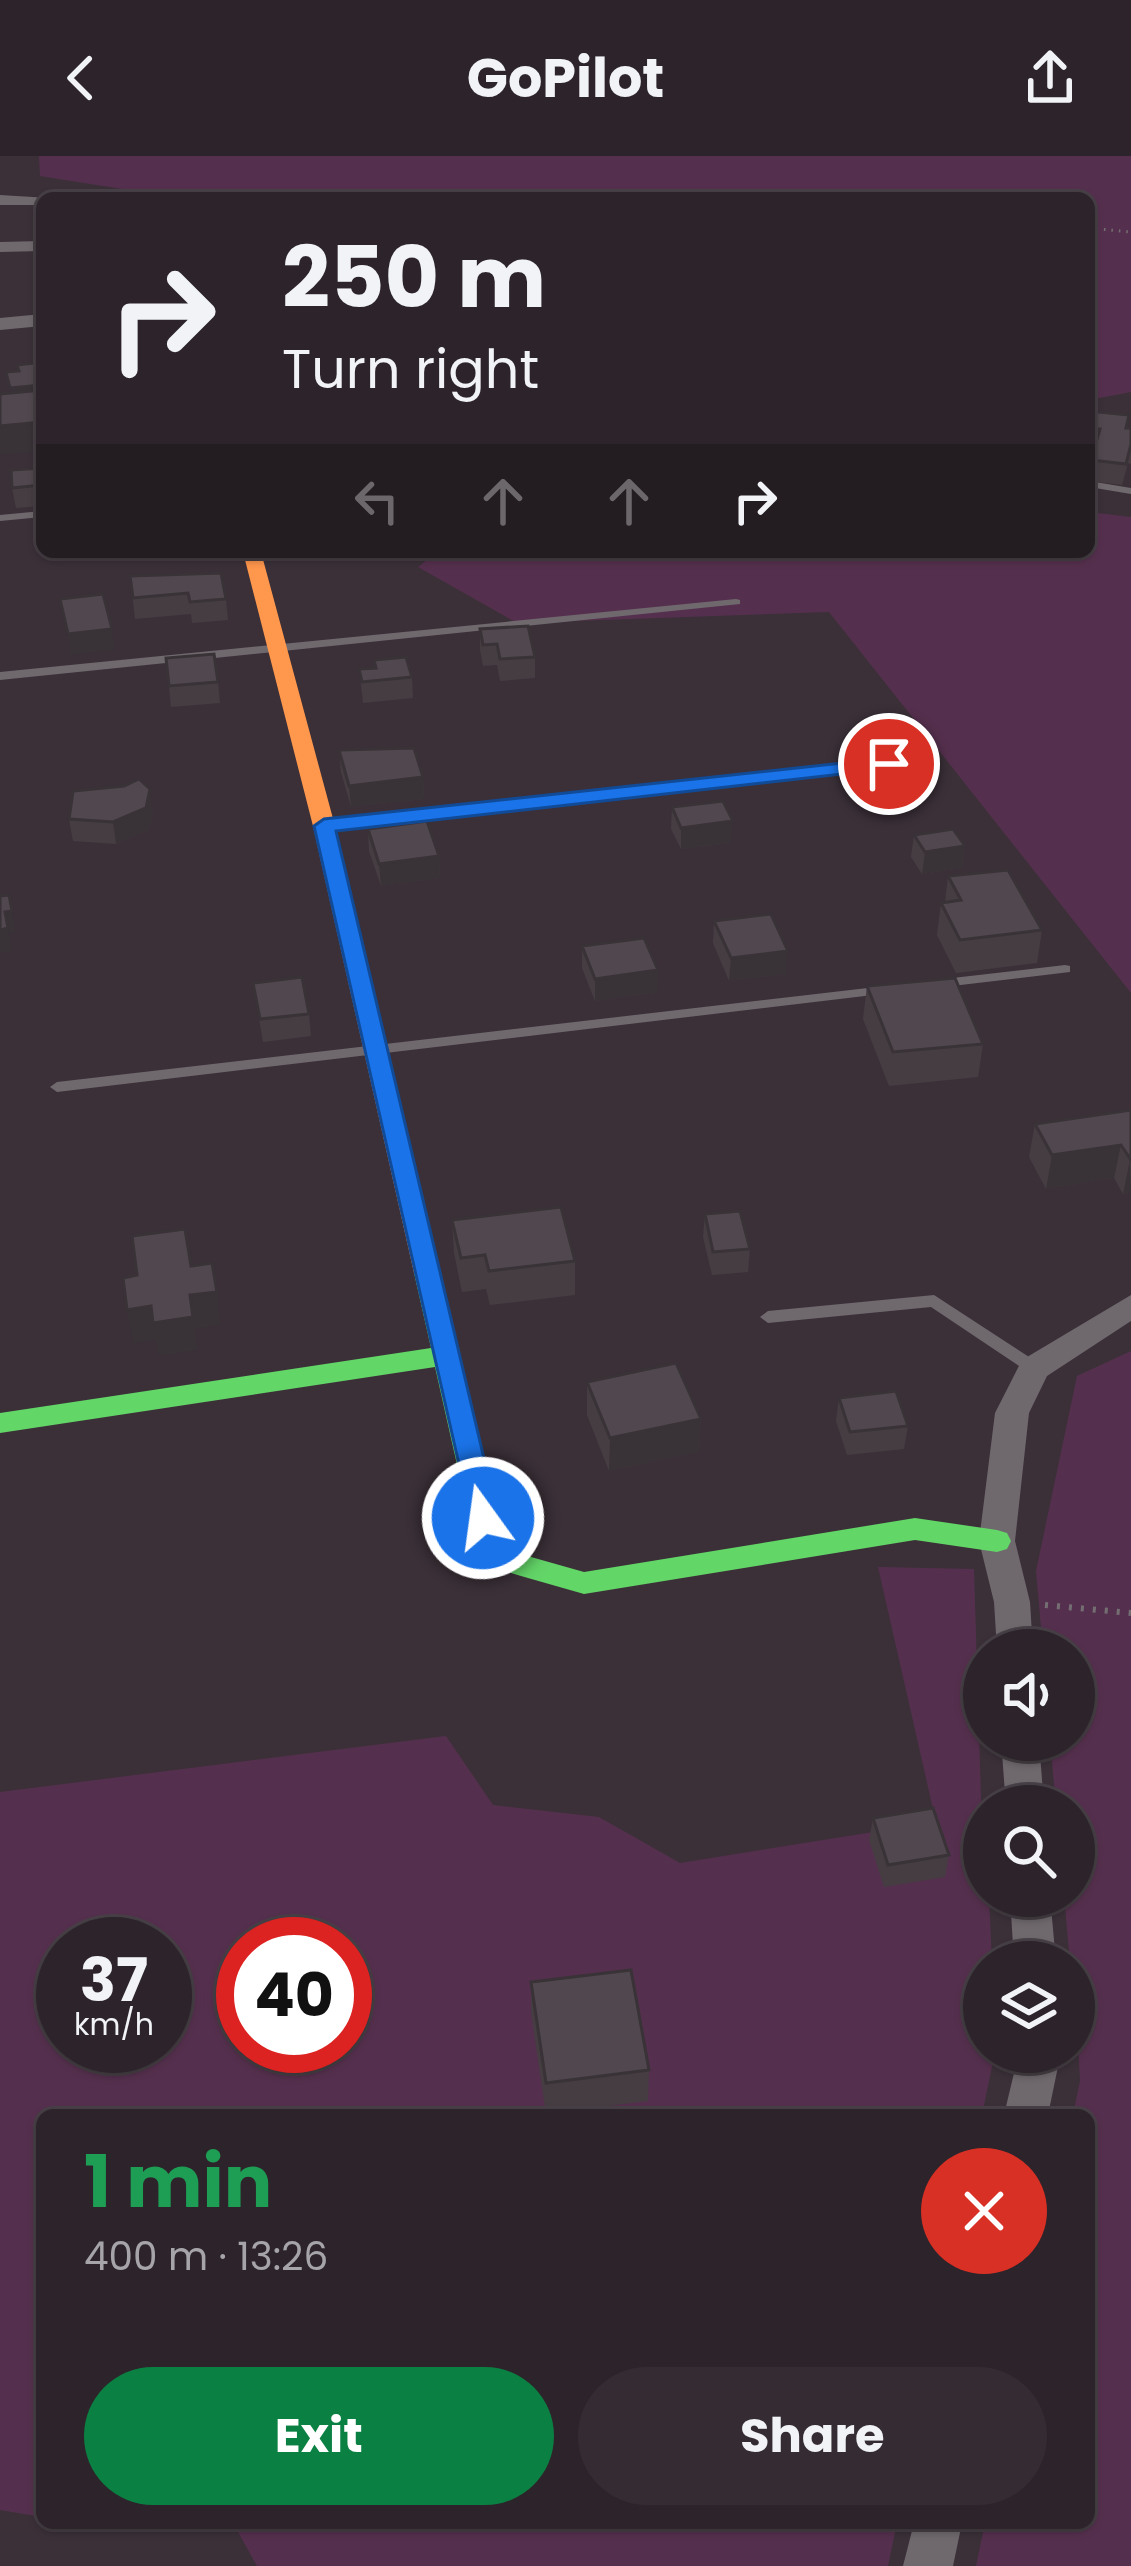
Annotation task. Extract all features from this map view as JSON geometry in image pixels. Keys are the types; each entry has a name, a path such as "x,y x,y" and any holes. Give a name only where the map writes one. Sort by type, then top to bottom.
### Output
{"street":[{"path":"0,200 36,200"},
{"path":"0,247 36,246"},
{"path":"0,324 36,321"},
{"path":"254,558 324,826 483,1518 521,1565 584,1583 915,1529 997,1541"},
{"path":"1014,1629 997,1541 1012,1413 1034,1368 1131,1306"},
{"path":"0,1423 443,1356"},
{"path":"1027,2109 1035,2073"},
{"path":"928,2566 937,2529"}],"lane":[{"path":"1095,485 1131,491"},
{"path":"0,518 36,515"},
{"path":"0,676 736,602"},
{"path":"324,826 889,764"},
{"path":"926,985 1065,969"},
{"path":"57,1087 903,988"},
{"path":"768,1317 934,1301 1034,1368"}],"path":[{"path":"1095,229 1131,232"},
{"path":"1012,1602 1131,1613"}],"shaded area":[{"path":"39,156 1131,156 1131,392 1095,399 1095,192 141,192 40,176"},
{"path":"1095,513 1131,517 1131,993 829,612 517,623 418,567 429,558 1095,558"},
{"path":"1131,1351 1131,2566 976,2566 984,2529 1095,2529 1095,2109 1074,2109 1080,2073 1095,2073 1095,1941 1068,1941 1066,1917 1095,1917 1095,1785 1054,1785 1052,1761 1095,1761 1095,1629 1041,1629 1036,1571 1077,1376"},
{"path":"878,1567 974,1569 976,1629 963,1629 963,1761 980,1761 981,1785 963,1785 963,1917 990,1917 991,1941 963,1941 963,2073 991,2073 983,2109 36,2109 36,2516 0,2510 0,1792 446,1736 493,1805 599,1817 680,1863 936,1822"},
{"path":"236,2529 896,2529 888,2566 257,2566"}],"building":[{"path":"36,363 36,386 10,388 6,372 19,371 17,365"},
{"path":"36,391 36,423 0,426 0,394"},
{"path":"1095,412 1129,415 1126,428 1131,428 1131,444 1126,464 1095,460 1100,429 1095,429"},
{"path":"36,468 36,486 12,488 11,470"},
{"path":"221,573 226,599 190,602 188,593 133,598 130,576"},
{"path":"103,594 112,629 68,634 60,599"},
{"path":"528,626 535,657 500,659 497,644 483,645 480,629"},
{"path":"214,654 218,682 169,686 166,658"},
{"path":"406,657 412,677 362,682 359,669 376,668 374,660"},
{"path":"414,748 423,777 349,786 339,750"},
{"path":"139,779 150,789 146,808 113,822 69,819 73,791 124,786"},
{"path":"723,801 733,821 681,828 672,807"},
{"path":"427,821 439,856 379,864 368,829"},
{"path":"953,829 965,846 925,852 914,835"},
{"path":"1008,870 1042,930 960,940 941,903 961,900 948,876"},
{"path":"9,895 8,928 0,930 0,896"},
{"path":"771,914 788,951 731,958 714,921"},
{"path":"644,938 658,970 595,979 582,946"},
{"path":"302,977 309,1014 260,1019 253,983"},
{"path":"955,978 983,1044 893,1052 867,986"},
{"path":"1131,1110 1131,1160 1121,1145 1052,1155 1035,1124"},
{"path":"561,1207 575,1261 489,1271 485,1255 461,1258 452,1220"},
{"path":"740,1211 750,1249 713,1252 705,1214"},
{"path":"185,1229 191,1266 212,1263 217,1292 190,1295 193,1317 153,1323 151,1306 127,1310 123,1278 137,1275 132,1236"},
{"path":"676,1363 701,1419 610,1438 587,1382"},
{"path":"896,1391 908,1426 850,1432 839,1398"},
{"path":"933,1808 949,1855 888,1865 873,1818"},
{"path":"631,1970 649,2070 546,2083 531,1982"}],"traffic: fast":[{"path":"427,1273 483,1518 521,1565 584,1583 915,1529 997,1541"},
{"path":"0,1423 443,1356"}],"traffic: slow":[{"path":"254,558 324,826 427,1273"}],"route":[{"path":"483,1518 324,826 889,764"}]}
